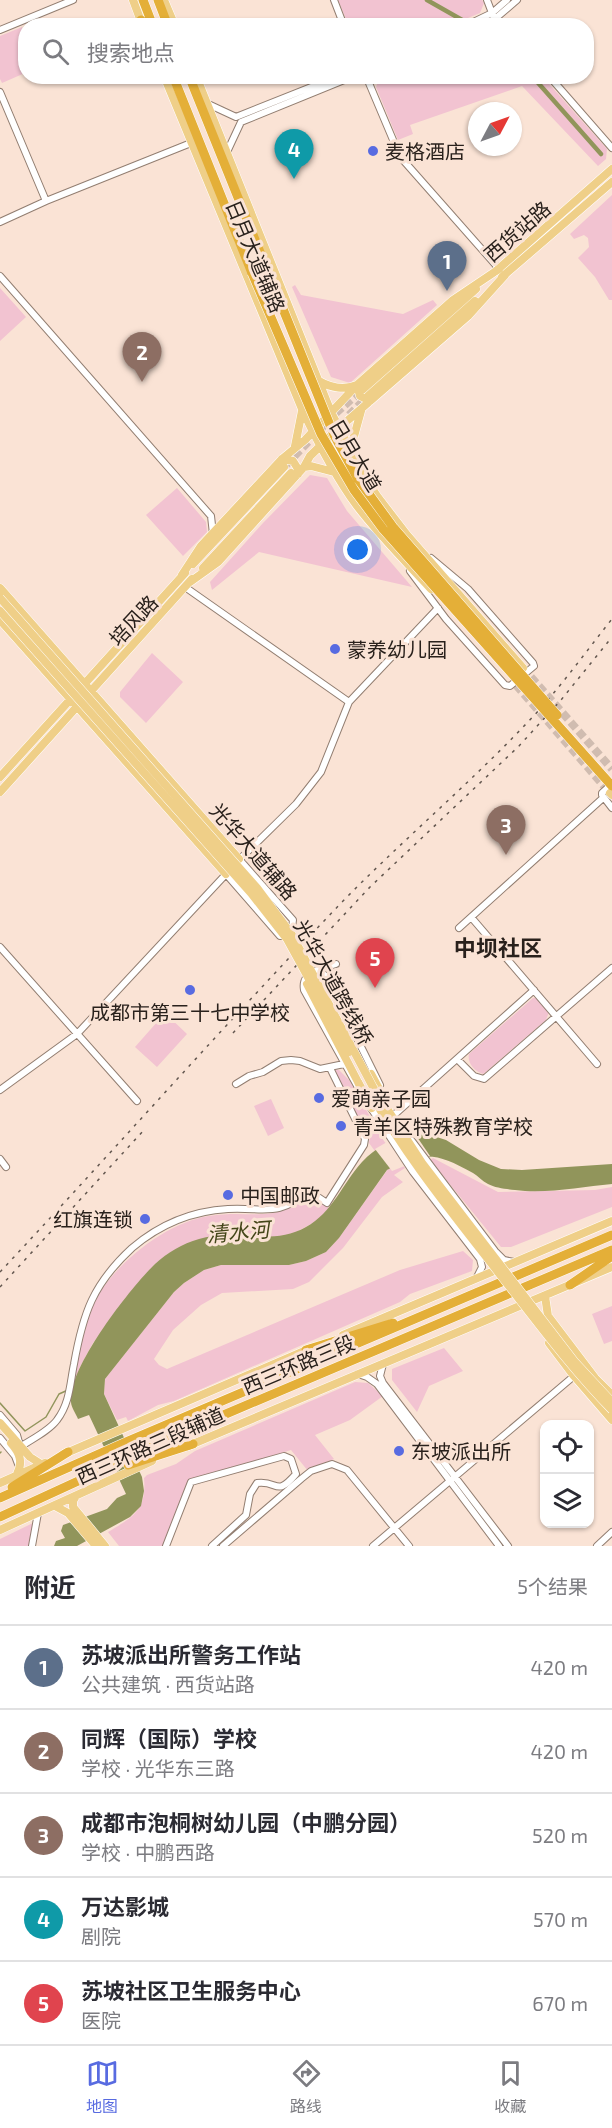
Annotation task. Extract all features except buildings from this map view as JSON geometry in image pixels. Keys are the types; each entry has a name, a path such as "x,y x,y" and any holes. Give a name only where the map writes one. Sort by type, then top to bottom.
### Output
{"highway":[{"path":"143,0 150,18"},
{"path":"158,0 165,18"},
{"name":"日月大道","path":"175,84 252,273 321,434 354,490 383,529 611,789"},
{"name":"日月大道","path":"192,84 341,451 393,527 612,777"},
{"path":"202,90 209,123"},
{"name":"西三环路三段","path":"0,1496 612,1235"},
{"name":"西三环路三段","path":"0,1517 78,1482 113,1472 138,1461 200,1425 612,1250"},
{"path":"570,1285 612,1256"},
{"path":"306,1350 444,1307"},
{"path":"138,1461 193,1444"},
{"path":"0,1496 69,1452"}],"main road":[{"path":"133,0 140,18"},
{"path":"164,0 172,18"},
{"name":"日月大道辅路","path":"167,84 302,409 334,472 356,505 401,559 511,679"},
{"name":"日月大道辅路","path":"199,84 331,412 353,456 377,496 417,546 523,668"},
{"name":"西货站路","path":"502,272 612,169"},
{"name":"西货站路","path":"502,272 612,182"},
{"path":"353,456 353,440 365,393 453,300 502,272"},
{"path":"295,447 331,412 365,393 468,316 502,272"},
{"path":"319,381 325,385 365,393"},
{"path":"292,468 302,409"},
{"path":"182,575 201,546 232,514 310,456 339,428 361,411"},
{"path":"292,468 310,466 334,472"},
{"name":"培风路","path":"0,777 182,575 292,468"},
{"name":"培风路","path":"0,792 188,584 218,562 292,468"},
{"name":"光华大道辅路","path":"0,588 239,859"},
{"name":"光华大道跨线桥","path":"0,598 257,888 292,935 373,1087 422,1163 574,1361 612,1402"},
{"name":"光华大道跨线桥","path":"0,611 243,884 287,939 390,1127 422,1174 578,1374 612,1410"},
{"name":"光华大道辅路","path":"0,620 226,874"},
{"path":"37,660 48,667 56,660 54,648"},
{"path":"275,912 301,942 312,959 385,1100"},
{"path":"287,939 310,989 372,1108"},
{"name":"西三环路三段辅道","path":"0,1483 18,1473 612,1221"},
{"name":"西三环路三段辅道","path":"193,1444 612,1267"},
{"path":"545,1296 548,1316 595,1378 612,1395"},
{"path":"515,1309 526,1314 533,1322 574,1377 612,1420"},
{"path":"533,1322 548,1316"},
{"path":"0,1423 20,1446 41,1464"},
{"path":"0,1430 20,1456 21,1463 18,1473"},
{"name":"西三环路三段辅道","path":"0,1530 76,1496 113,1472"},
{"path":"73,1513 76,1496"},
{"path":"55,1506 73,1513 101,1545"}],"street":[{"path":"29,18 73,0"},
{"path":"334,0 341,18"},
{"path":"487,0 496,18"},
{"path":"494,15 507,0"},
{"path":"489,18 517,0"},
{"path":"0,30 18,23"},
{"path":"208,104 236,117 319,84"},
{"path":"227,152 241,122 334,84"},
{"path":"369,84 403,160 502,272"},
{"path":"556,84 612,148"},
{"path":"0,92 46,201"},
{"path":"0,222 46,201 191,143"},
{"path":"0,276 212,516 213,534"},
{"path":"212,516 223,517 232,514"},
{"path":"401,559 438,608 506,686 510,686 534,666 468,589 417,546"},
{"path":"188,584 349,702"},
{"path":"0,1090 77,1034 239,859 296,804 321,771 349,702 438,608"},
{"path":"611,789 602,793 603,798 612,808"},
{"path":"459,928 603,798"},
{"name":"光华大道辅路","path":"226,874 280,936 284,936 292,928 292,920 239,859"},
{"path":"471,917 597,1064"},
{"path":"0,947 136,1101"},
{"path":"336,964 317,970 305,978 304,990 353,1082 407,1164 480,1259 482,1267 477,1277"},
{"path":"457,1059 474,1076 484,1079 612,968"},
{"path":"317,970 326,976 375,1072 385,1100 394,1115 424,1159 495,1251 504,1260 514,1263"},
{"path":"394,1115 534,990"},
{"path":"236,1084 281,1061 291,1060 320,1069 344,1064"},
{"path":"0,1415 17,1435 20,1446 56,1422 67,1401 85,1312 100,1286 132,1248 169,1223 205,1212 228,1209 276,1210 292,1204 309,1191 327,1203 364,1145 365,1139 330,1068"},
{"path":"0,1159 6,1167"},
{"path":"383,1364 380,1376 383,1383 453,1478 499,1546"},
{"path":"358,1374 372,1379 508,1546"},
{"path":"372,1379 380,1376"},
{"path":"373,1546 574,1377"},
{"path":"0,1438 15,1456 18,1473"},
{"path":"165,1546 191,1482 284,1456 291,1459 298,1477"},
{"path":"212,1546 246,1515 250,1494 257,1483 266,1482 276,1488 286,1486 298,1477 332,1464 347,1470 408,1546"},
{"path":"223,1546 298,1477"},
{"path":"32,1546 38,1513"},
{"path":"597,1546 612,1532"}],"shaded area":[{"path":"338,0 482,0 484,3 480,13 468,18 346,18"},
{"path":"18,29 18,76 2,83 0,79 0,36"},
{"path":"377,84 549,84 607,149 606,159 598,166 522,86 476,102 468,102 468,105 410,125 413,134 398,140 376,87"},
{"path":"612,195 612,300 609,300 595,277 578,258 589,247 588,238 584,235 574,239 570,234"},
{"path":"295,285 301,295 403,314 433,300 437,305 350,383 331,377 292,287"},
{"path":"0,288 26,317 0,341"},
{"path":"310,475 327,478 347,511 412,587 259,552 212,590 210,582"},
{"path":"177,488 206,522 207,532 183,556 146,515"},
{"path":"152,653 183,682 146,723 120,697 120,692"},
{"path":"533,998 538,998 549,1012 546,1020 483,1074 477,1071 470,1063 469,1054"},
{"path":"165,1013 187,1034 157,1067 135,1047"},
{"path":"333,1069 339,1070 349,1080 384,1141 405,1168 394,1175 403,1182 382,1197 343,1248 309,1282 293,1289 222,1293 201,1305 173,1330 154,1359 167,1369 400,1270 463,1251 473,1260 472,1271 410,1294 400,1302 174,1401 158,1405 128,1421 126,1417 117,1420 104,1394 105,1379 174,1292 204,1270 221,1265 289,1265 306,1261 326,1252 339,1238 388,1169 369,1143 370,1137 357,1117"},
{"path":"271,1099 284,1128 268,1136 254,1106"},
{"path":"412,1129 446,1140 479,1160 501,1169 522,1170 612,1164 612,1184 551,1191 505,1189 488,1184 450,1161 430,1156 411,1159 387,1170 339,1238 326,1252 306,1261 289,1265 221,1265 204,1270 174,1292 105,1379 104,1394 142,1477 144,1491 141,1506 130,1517 77,1546 54,1546 56,1541 65,1538 61,1531 63,1525 107,1509 117,1498 126,1494 89,1415 78,1419 71,1402 72,1388 89,1350 144,1275 170,1252 199,1239 226,1235 279,1236 306,1227 330,1206 367,1157"},
{"path":"433,1158 498,1192 595,1190 612,1187 612,1207 511,1247 501,1247 430,1160"},
{"path":"310,1195 329,1208 318,1220 293,1234 269,1238 234,1236 169,1253 154,1265 93,1343 73,1386 81,1338 90,1310 110,1279 139,1250 156,1238 191,1220 224,1214 273,1213 285,1210"},
{"path":"612,1306 612,1341 604,1344 592,1314"},
{"path":"444,1348 463,1371 429,1386 417,1412 392,1380 392,1369"},
{"path":"355,1382 368,1383 383,1396 350,1420 315,1435 334,1459 308,1471 291,1450 189,1481 163,1546 119,1546 108,1532 125,1522 141,1505 144,1478 147,1475 176,1464 195,1451"},
{"path":"33,1523 29,1546 0,1546 0,1539"}],"pier":[{"path":"411,1128 430,1156 392,1171 375,1149"}],"waterway":[{"path":"427,0 459,18"},
{"path":"539,84 601,154"},
{"path":"0,1403 25,1431 46,1417 59,1394 68,1390"}],"tunnel":[{"path":"286,465 336,413 362,390"},
{"path":"349,415 368,396"},
{"path":"523,668 612,769"},
{"path":"516,685 610,793"}],"railway":[{"path":"0,1272 344,900 526,724 560,686 612,619"},
{"path":"233,1033 370,887 519,746 561,700 612,637"},
{"path":"0,1287 144,1130"}],"place":[{"name":"麦格酒店","path":"373,151"},
{"name":"万达影城","path":"294,179"},
{"name":"苏坡派出所警务工作站","path":"447,291"},
{"name":"同辉（国际）学校","path":"142,382"},
{"name":"蒙养幼儿园","path":"335,649"},
{"name":"成都市泡桐树幼儿园（中鹏分园）","path":"506,855"},
{"name":"苏坡社区卫生服务中心","path":"375,988"},
{"name":"成都市第三十七中学校","path":"190,990"},
{"name":"爱萌亲子园","path":"319,1098"},
{"name":"青羊区特殊教育学校","path":"341,1126"},
{"name":"中国邮政","path":"228,1195"},
{"name":"红旗连锁","path":"145,1219"},
{"name":"东坡派出所","path":"399,1451"}],"district":[{"name":"中坝社区","path":"498,947"}],"water label":[{"name":"清水河","path":"238,1231"}]}
